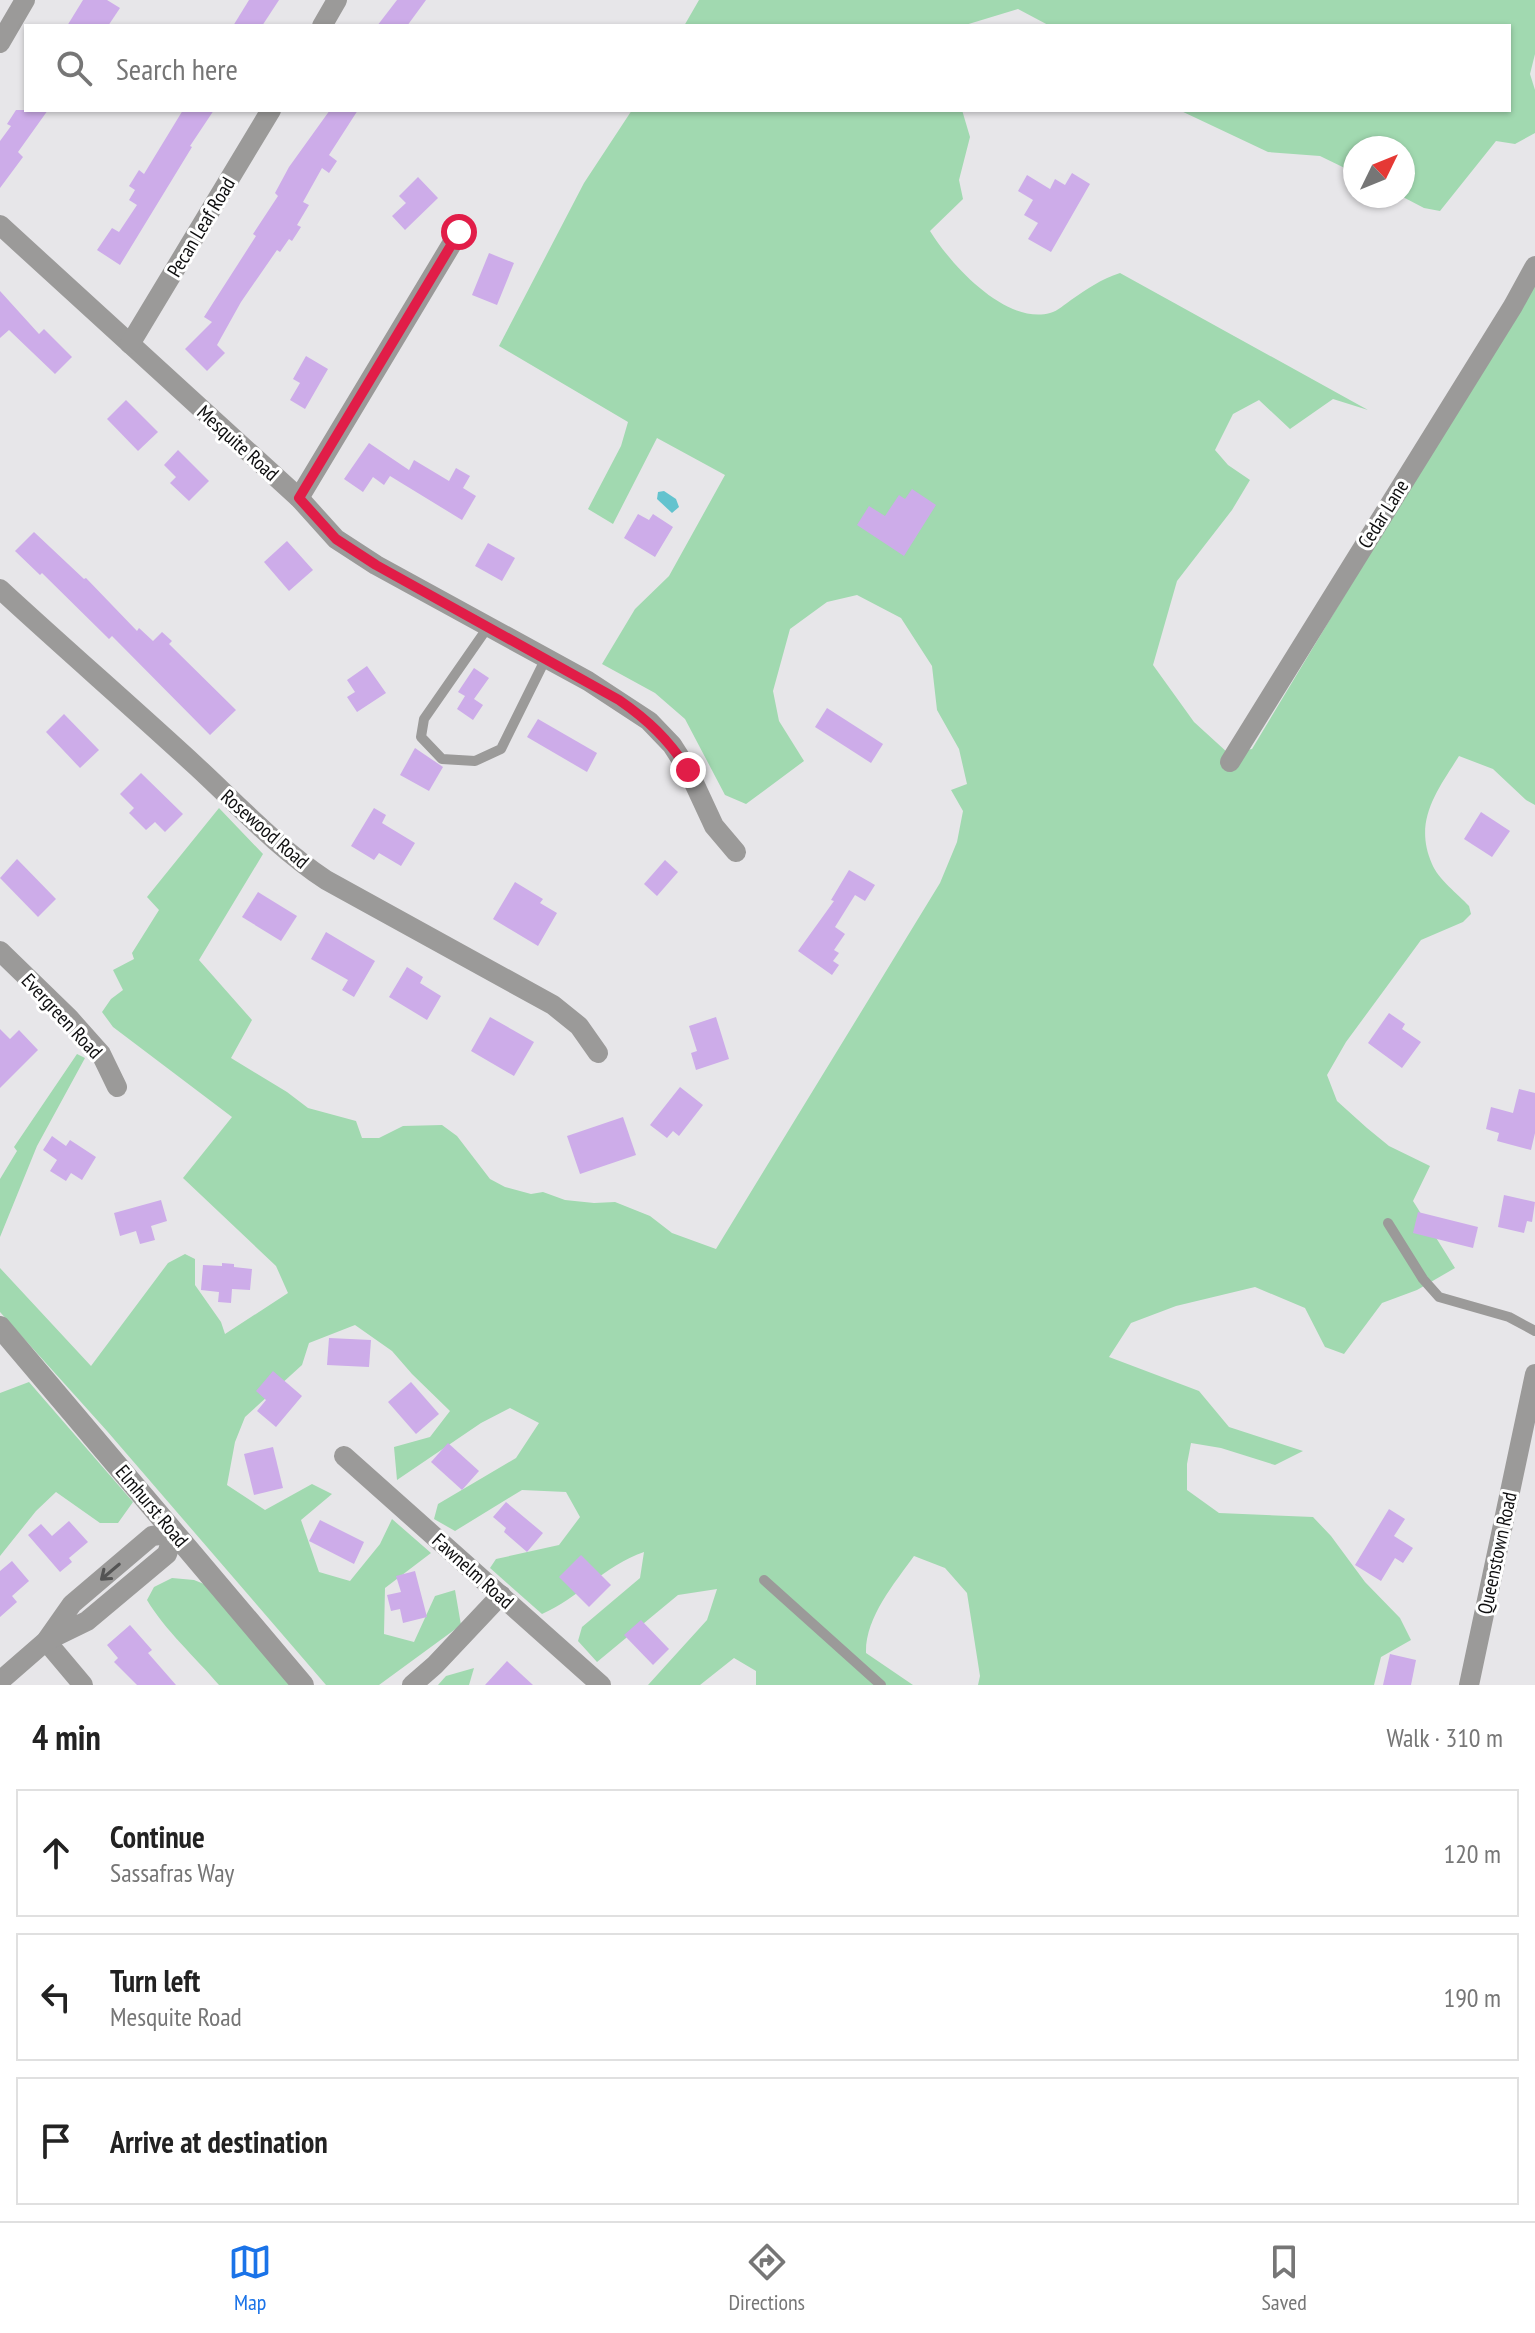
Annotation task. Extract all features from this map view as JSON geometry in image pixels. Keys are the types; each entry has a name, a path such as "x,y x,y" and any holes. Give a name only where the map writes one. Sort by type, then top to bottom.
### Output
{"street":[{"path":"0,43 25,0"},
{"path":"323,24 337,0"},
{"name":"Pecan Leaf Road","path":"130,344 270,112"},
{"name":"Mesquite Road","path":"2,231 299,498 336,539 376,565 619,700 649,721 672,745 688,770 714,826 736,852"},
{"path":"299,498 459,232"},
{"name":"Cedar Lane","path":"1230,762 1535,266"},
{"name":"Rosewood Road","path":"0,589 301,863 326,880 553,1005 579,1026 598,1053"},
{"name":"Evergreen Road","path":"0,951 101,1054 117,1087"},
{"name":"Elmhurst Road","path":"0,1327 303,1685"},
{"name":"Queenstown Road","path":"1469,1685 1531,1417 1535,1374"},
{"name":"Fawnelm Road","path":"344,1456 601,1685"},
{"path":"0,1681 46,1641 72,1604 152,1536 174,1533"},
{"path":"412,1685 453,1647 501,1595"},
{"path":"46,1641 83,1685"}],"lane":[{"path":"488,627 424,719 421,737 442,759 475,761 501,749 546,658"},
{"path":"1388,1223 1423,1279 1439,1297 1509,1317 1535,1331"},
{"path":"764,1580 881,1685"}],"green space":[{"path":"699,0 1535,0 1535,54 1530,74 1535,90 1535,133 1515,144 1496,141 1440,211 1415,203 1415,136 1343,136 1343,167 1320,156 1268,152 1183,112 1511,112 1511,24 1046,24 1018,9 969,24 685,24"},
{"path":"631,112 963,112 970,137 959,180 963,199 930,231 951,260 981,289 1016,310 1033,314 1050,313 1094,285 1120,273 1368,410 1333,399 1290,429 1259,400 1233,414 1215,450 1228,465 1250,480 1232,510 1177,581 1153,665 1194,722 1228,753 1252,749 1532,284 1535,286 1535,805 1493,769 1459,756 1430,807 1425,834 1435,870 1469,906 1471,914 1463,922 1421,940 1346,1042 1327,1075 1337,1101 1367,1128 1389,1146 1430,1166 1413,1201 1455,1268 1417,1290 1382,1303 1344,1354 1325,1347 1305,1308 1255,1287 1176,1306 1131,1323 1109,1357 1199,1391 1229,1427 1303,1451 1275,1465 1221,1448 1191,1443 1187,1490 1219,1513 1313,1517 1365,1582 1400,1618 1411,1640 1381,1657 1374,1685 978,1685 980,1676 967,1593 945,1568 914,1556 875,1614 866,1653 913,1685 756,1685 756,1671 734,1658 700,1685 648,1685 707,1620 717,1589 678,1595 597,1662 578,1641 582,1627 640,1578 644,1552 616,1565 568,1600 542,1614 490,1568 496,1559 559,1545 580,1517 566,1492 522,1490 455,1531 434,1519 438,1504 516,1458 539,1423 510,1408 481,1423 397,1480 394,1447 430,1437 450,1411 392,1351 355,1325 309,1343 302,1365 245,1417 235,1442 227,1485 265,1510 312,1484 332,1494 301,1520 319,1572 350,1581 380,1544 392,1519 431,1553 385,1588 384,1634 414,1642 435,1596 455,1590 461,1625 379,1685 326,1685 0,1312 0,1268 91,1366 168,1263 185,1254 195,1259 195,1285 221,1322 225,1334 288,1293 276,1266 183,1178 232,1117 113,1027 102,1012 111,999 123,990 113,970 134,959 132,953 159,910 147,897 219,808 263,854 199,960 252,1020 231,1058 308,1108 356,1121 362,1138 379,1138 403,1126 442,1125 457,1136 490,1179 505,1187 531,1194 543,1192 565,1200 615,1202 650,1216 672,1233 716,1249 940,883 957,842 963,811 951,790 967,784 959,749 937,710 932,666 901,618 857,595 827,602 790,629 773,691 779,721 804,761 746,804 725,795 685,719 655,693 602,664 635,609 669,576 725,475 657,438 613,524 588,509 621,446 628,422 499,346 584,183"},
{"path":"77,1054 85,1058 37,1146 0,1237 0,1179 17,1151 14,1147"},
{"path":"29,1382 133,1502 118,1523 100,1523 56,1492 36,1511 0,1556 0,1393"},
{"path":"172,1578 204,1584 293,1685 219,1685 171,1633 147,1600 154,1587"},
{"path":"474,1668 469,1685 438,1685 446,1676"}],"water":[{"path":"664,491 676,499 679,507 672,513 657,499 658,492"}],"building":[{"path":"83,0 107,0 120,8 109,24 68,24"},
{"path":"249,0 279,0 263,24 234,24"},
{"path":"397,0 426,0 408,24 379,24"},
{"path":"16,110 47,112 18,152 23,157 0,188 0,141 11,126 7,124"},
{"path":"182,112 213,112 120,265 97,250 112,228 119,232 137,205 129,200 135,190 129,186 139,170 144,174"},
{"path":"329,112 357,112 329,155 337,161 329,173 322,168 303,202 309,205 297,225 301,227 292,241 289,239 280,252 277,250 241,302 217,345 225,353 207,371 185,349 212,322 204,317 256,236 253,234 278,196 275,193 289,167"},
{"path":"1072,173 1090,184 1051,252 1028,239 1038,223 1024,215 1033,200 1018,191 1027,175 1050,189 1055,179 1065,185"},
{"path":"418,177 438,198 405,230 392,216 406,203 399,196"},
{"path":"489,253 514,263 497,305 472,295"},
{"path":"0,291 39,334 44,329 72,357 55,374 9,330 0,338"},
{"path":"306,356 328,369 305,409 290,400 300,383 293,379"},
{"path":"126,400 158,432 138,451 107,419"},
{"path":"369,443 409,470 414,460 449,481 456,468 470,476 463,488 476,496 462,520 390,476 384,485 373,477 363,492 344,479"},
{"path":"178,450 209,481 189,501 170,483 176,477 164,465"},
{"path":"912,489 936,505 904,556 857,525 869,506 885,516 899,495 905,499"},
{"path":"638,514 649,520 653,514 673,527 655,557 624,538"},
{"path":"34,532 86,578 137,631 139,628 153,641 162,632 172,641 169,644 236,710 210,735 112,636 109,639 15,551"},
{"path":"287,541 313,570 289,591 264,562"},
{"path":"488,543 515,558 502,581 475,566"},
{"path":"367,666 386,693 357,712 347,697 355,692 347,680"},
{"path":"474,668 489,678 474,699 483,705 473,720 457,709 465,696 458,692"},
{"path":"827,708 883,744 871,763 815,727"},
{"path":"64,714 99,750 80,768 46,732"},
{"path":"538,719 597,753 587,772 527,737"},
{"path":"415,748 443,767 429,791 400,775"},
{"path":"141,773 183,814 165,832 155,822 146,830 129,813 134,808 120,794"},
{"path":"374,808 386,815 382,823 415,843 401,866 379,853 374,860 351,846"},
{"path":"1481,812 1510,831 1492,857 1464,839"},
{"path":"17,859 56,899 38,917 0,878"},
{"path":"665,860 678,872 657,896 644,884"},
{"path":"849,870 875,885 865,901 855,895 835,927 845,934 834,950 839,953 833,961 839,965 832,975 798,951 834,901 831,900"},
{"path":"515,882 543,899 540,903 557,913 538,946 493,919"},
{"path":"258,892 297,916 281,941 242,917"},
{"path":"326,932 375,961 354,997 342,990 348,980 311,959"},
{"path":"407,967 423,977 420,983 441,996 427,1020 389,997"},
{"path":"1389,1013 1405,1024 1402,1029 1421,1042 1402,1068 1368,1043"},
{"path":"490,1017 534,1042 514,1076 471,1051"},
{"path":"716,1017 729,1059 696,1070 691,1053 697,1051 689,1026"},
{"path":"0,1029 10,1039 19,1030 38,1050 0,1088"},
{"path":"680,1087 703,1105 679,1136 673,1131 667,1138 650,1125"},
{"path":"1519,1089 1535,1093 1535,1133 1531,1150 1497,1141 1499,1133 1486,1129 1491,1107 1513,1113"},
{"path":"623,1117 636,1155 580,1174 567,1136"},
{"path":"52,1136 66,1146 70,1140 96,1157 82,1180 71,1173 66,1181 50,1171 57,1160 43,1150"},
{"path":"1504,1195 1535,1202 1532,1222 1527,1221 1524,1233 1498,1227"},
{"path":"161,1200 167,1221 151,1226 155,1240 140,1244 136,1231 120,1236 114,1213"},
{"path":"1418,1212 1478,1227 1473,1248 1413,1233"},
{"path":"222,1263 252,1269 250,1290 232,1289 231,1303 218,1302 219,1292 201,1290 203,1265 222,1266"},
{"path":"329,1338 371,1340 369,1367 327,1365"},
{"path":"273,1371 302,1396 276,1427 257,1411 266,1400 256,1391"},
{"path":"411,1382 439,1414 416,1434 388,1402"},
{"path":"448,1443 479,1471 462,1490 431,1462"},
{"path":"273,1447 283,1488 254,1495 244,1454"},
{"path":"506,1502 543,1533 527,1552 504,1532 506,1528 493,1517"},
{"path":"1389,1509 1405,1519 1394,1536 1413,1548 1403,1563 1395,1558 1381,1581 1355,1565"},
{"path":"320,1520 364,1542 354,1564 309,1541"},
{"path":"69,1521 88,1542 69,1558 72,1562 60,1572 28,1535 41,1524 52,1536"},
{"path":"581,1555 611,1585 589,1607 559,1577"},
{"path":"12,1561 29,1581 12,1596 17,1602 0,1617 0,1571"},
{"path":"415,1571 427,1617 403,1623 400,1609 391,1611 387,1595 401,1592 396,1576"},
{"path":"641,1620 669,1649 653,1665 624,1635"},
{"path":"130,1625 152,1650 148,1653 176,1685 137,1685 114,1662 118,1658 107,1645"},
{"path":"1390,1654 1416,1660 1411,1685 1383,1685"},
{"path":"507,1661 533,1685 485,1685"}],"route":[{"path":"459,232 299,498 336,539 376,565 619,700 649,721 672,745 688,770"}]}
